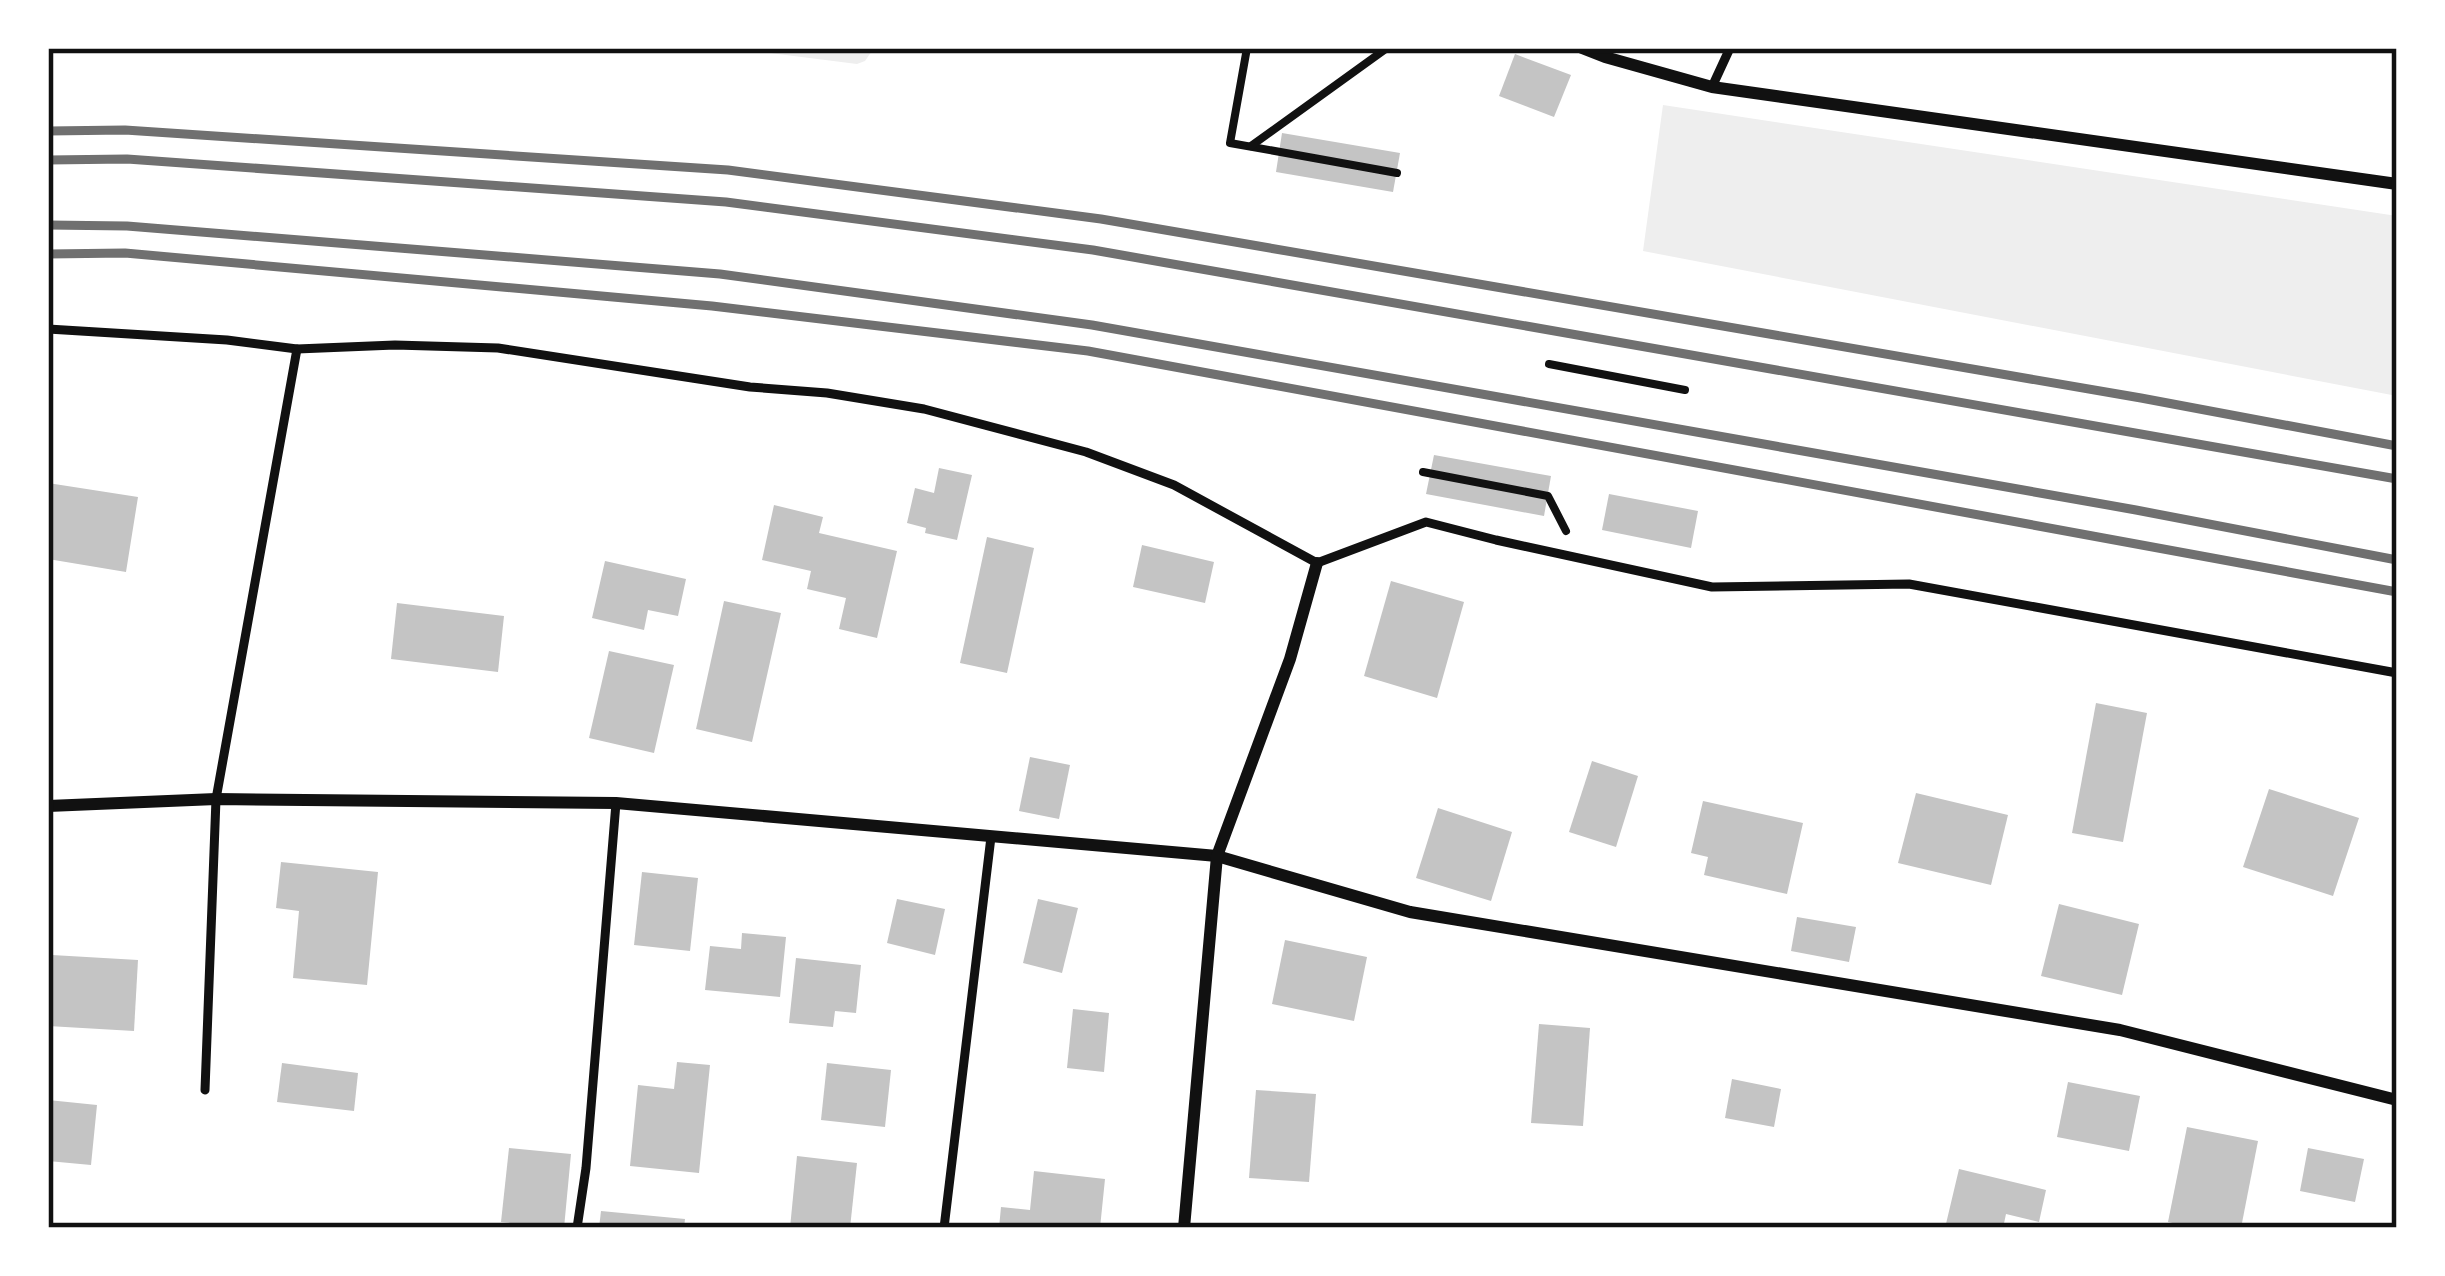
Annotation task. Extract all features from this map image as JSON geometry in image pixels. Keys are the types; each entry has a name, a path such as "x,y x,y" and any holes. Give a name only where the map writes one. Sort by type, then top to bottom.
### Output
{"street":[{"path":"1582,48 1712,87 2397,184"},
{"path":"1184,1228 1217,856 1290,659 1317,562"},
{"path":"48,806 216,799 616,803 1217,856 1410,912 2120,1030 2397,1100"}],"lane":[{"path":"1712,87 1730,48"},
{"path":"48,329 297,349 499,348 751,387 827,393 925,409 1086,452 1174,485 1317,562 1426,522 1712,587 1909,584 2397,673"},
{"path":"205,1090 216,799 297,349"},
{"path":"577,1228 616,803"},
{"path":"944,1228 991,837"}],"path":[{"path":"1247,48 1230,143 1397,172"},
{"path":"1250,147 1387,48"},
{"path":"1549,364 1685,390"},
{"path":"1423,472 1548,496"}],"shaded area":[{"path":"731,48 874,48 857,64"},
{"path":"1663,105 2397,216 2397,396 1643,251"}],"building":[{"path":"1515,54 1571,75 1554,117 1499,96"},
{"path":"1282,133 1400,153 1393,192 1276,172"},
{"path":"1434,455 1551,476 1544,516 1426,494"},
{"path":"939,468 972,475 957,540 925,533 926,528 907,523 915,488 934,493"},
{"path":"48,483 138,497 126,572 48,559"},
{"path":"1609,494 1698,511 1691,548 1602,530"},
{"path":"774,505 823,517 819,533 897,551 877,638 839,629 846,598 807,589 811,571 762,560"},
{"path":"987,537 1034,548 1007,673 960,663"},
{"path":"1142,545 1214,562 1205,603 1133,587"},
{"path":"605,561 686,579 678,616 648,610 644,630 592,618"},
{"path":"1391,581 1464,602 1437,698 1364,676"},
{"path":"724,601 781,613 752,742 696,729"},
{"path":"397,603 504,616 498,672 391,659"},
{"path":"609,651 674,665 654,753 589,738"},
{"path":"2096,703 2147,713 2123,842 2072,833"},
{"path":"1030,757 1070,765 1059,819 1019,811"},
{"path":"1592,761 1638,776 1616,847 1569,832"},
{"path":"2269,789 2359,818 2333,896 2243,867"},
{"path":"1916,793 2008,815 1991,885 1898,863"},
{"path":"1703,801 1803,823 1787,894 1704,875 1708,857 1691,853"},
{"path":"1438,808 1512,832 1491,901 1416,878"},
{"path":"281,862 378,872 367,985 293,978 299,911 276,908"},
{"path":"642,872 698,878 690,951 634,945"},
{"path":"897,899 945,909 935,955 887,943"},
{"path":"1038,899 1078,908 1062,973 1023,963"},
{"path":"2059,904 2139,924 2122,995 2041,976"},
{"path":"1797,917 1856,927 1849,962 1791,951"},
{"path":"742,933 786,937 780,997 705,990 710,946 741,949"},
{"path":"1285,940 1367,957 1354,1021 1272,1004"},
{"path":"52,955 138,960 134,1031 48,1026"},
{"path":"796,958 861,965 856,1013 835,1011 833,1027 789,1023"},
{"path":"1073,1009 1109,1013 1104,1072 1067,1068"},
{"path":"1539,1024 1590,1028 1583,1126 1531,1123"},
{"path":"677,1062 710,1065 699,1173 630,1166 638,1085 674,1089"},
{"path":"282,1063 358,1073 354,1111 277,1102"},
{"path":"827,1063 891,1070 885,1127 821,1120"},
{"path":"1732,1079 1781,1089 1774,1127 1725,1118"},
{"path":"2068,1082 2140,1096 2129,1151 2057,1137"},
{"path":"1256,1090 1316,1094 1309,1182 1249,1178"},
{"path":"48,1100 97,1105 91,1165 48,1161"},
{"path":"2187,1127 2258,1141 2241,1228 2195,1228 2168,1222"},
{"path":"509,1148 571,1154 564,1228 501,1222"},
{"path":"2308,1148 2364,1159 2355,1202 2300,1191"},
{"path":"797,1156 857,1163 850,1228 790,1228"},
{"path":"1959,1169 2046,1190 2039,1222 2006,1214 2003,1228 1945,1228"},
{"path":"1034,1171 1105,1179 1100,1228 999,1228 1001,1207 1030,1210"},
{"path":"601,1211 685,1219 684,1228 599,1228"}],"railway":[{"path":"48,131 125,130 728,170 1101,219 2397,446"},
{"path":"48,160 127,159 726,202 1093,250 2397,479"},
{"path":"48,225 127,226 720,274 1092,325 2397,560"},
{"path":"48,254 125,253 712,306 1088,351 2397,592"}]}
